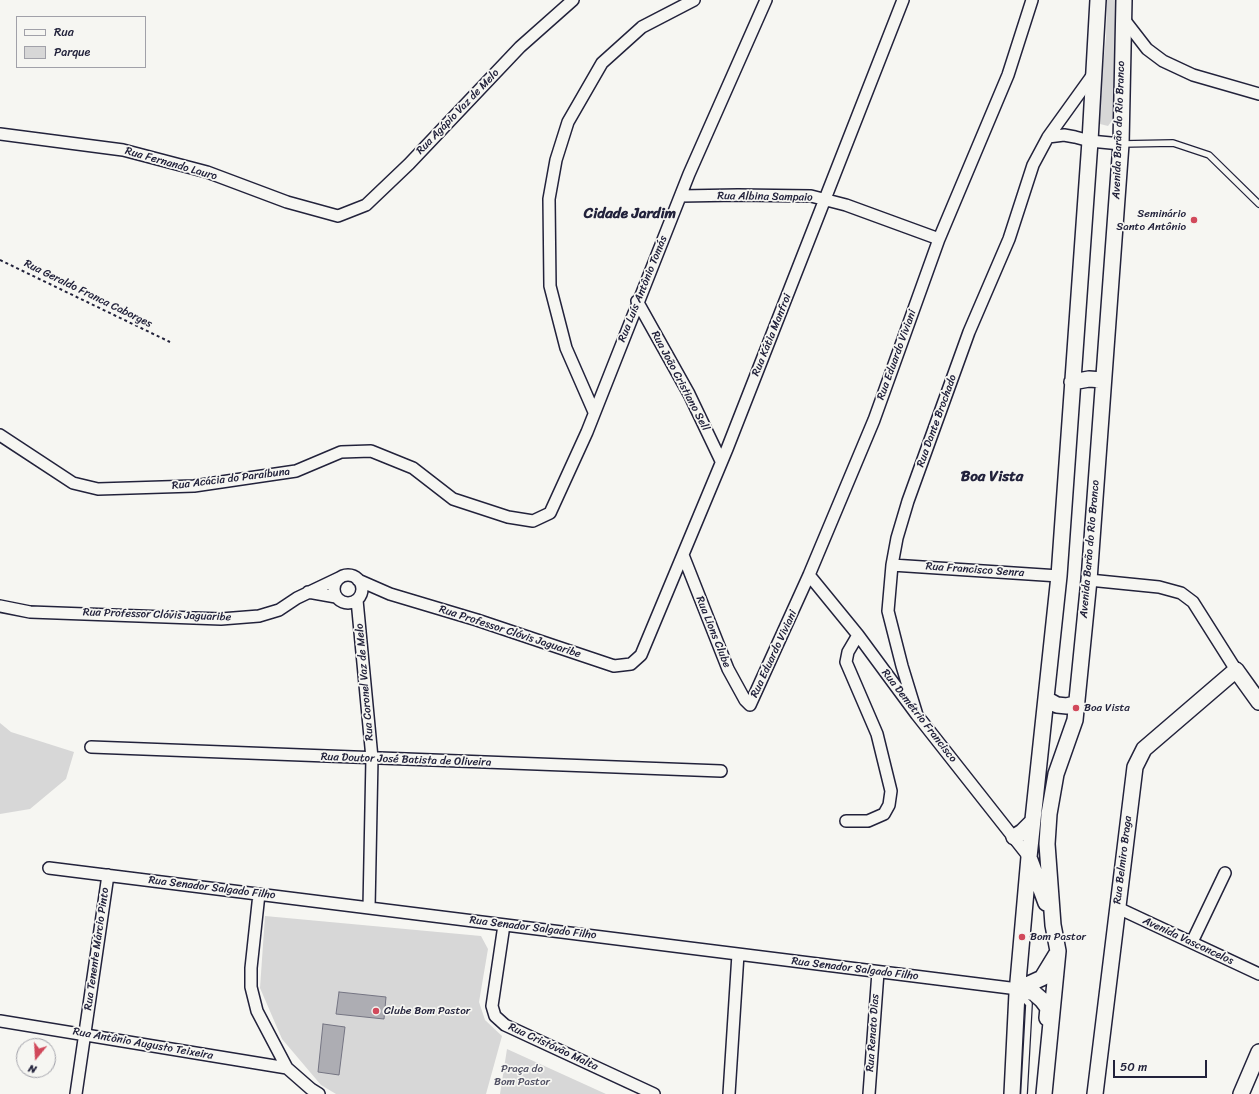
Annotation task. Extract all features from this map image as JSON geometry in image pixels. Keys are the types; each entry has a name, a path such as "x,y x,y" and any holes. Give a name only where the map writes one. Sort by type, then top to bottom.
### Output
{"main road":[{"path":"1012,1094 1018,991 1029,857 1059,576 1090,142 1098,0"},
{"name":"Avenida Barão do Rio Branco","path":"1044,1094 1046,1060 1058,951 1054,925 1047,844 1049,814 1056,774 1074,720 1077,703 1089,580 1121,144 1124,0"},
{"path":"1072,382 1088,379 1103,380"},
{"path":"1236,670 1259,702"},
{"name":"Rua Belmiro Braga","path":"1095,1094 1135,767 1144,749 1236,670"},
{"path":"1046,699 1057,705 1067,706 1077,703"},
{"path":"1014,837 1022,832 1033,821"},
{"path":"1029,857 1054,925"},
{"path":"1018,991 1042,978 1058,951"},
{"path":"1018,991 1034,993 1048,1008 1044,1048 1046,1060"},
{"path":"1241,1094 1259,1052"}],"street":[{"name":"Rua Agápio Vaz de Melo","path":"338,216 366,205 409,164 520,47 573,0"},
{"path":"594,412 566,348 550,286 549,199 556,160 568,122 602,62 642,27 694,0"},
{"name":"Rua Luís Antônio Tomás","path":"550,512 587,432 637,301 766,0"},
{"name":"Rua Kátia Manfroi","path":"630,664 641,655 721,462 826,200 903,0"},
{"name":"Rua Eduardo Viviani","path":"750,705 809,575 874,420 939,239 1008,75 1032,0"},
{"path":"1123,18 1147,49 1163,61 1193,76 1259,94"},
{"name":"Rua Dante Brochado","path":"917,715 888,612 892,565 908,500 968,332 1009,239 1033,165 1048,137 1094,74"},
{"name":"Rua Fernando Lauro","path":"0,134 123,150 207,172 287,202 338,216"},
{"path":"1048,137 1064,135 1090,142 1121,144"},
{"name":"Rua Albina Sampaio","path":"681,196 804,196 846,205 939,239"},
{"name":"Rua João Cristiano Sell","path":"637,301 689,394 721,462"},
{"name":"Rua Acácia do Paraíbuna","path":"0,435 73,483 98,489 194,486 296,471 342,452 371,451 413,468 453,500 508,517 533,521 550,512"},
{"name":"Rua Lions Clube","path":"682,555 728,669 745,700 750,705"},
{"name":"Rua Francisco Senra","path":"892,565 1059,576"},
{"name":"Rua Demétrio Francisco","path":"809,575 858,635 917,715 1029,857"},
{"path":"308,592 336,597 345,603 353,602 359,596 358,580 351,576 339,578 333,589 336,597"},
{"name":"Rua Professor Clóvis Jaguaribe","path":"0,606 30,612 221,619 259,616 279,610 308,592 339,578"},
{"name":"Rua Professor Clóvis Jaguaribe","path":"358,580 390,594 476,620 614,666 630,664"},
{"path":"1089,580 1159,587 1181,593 1193,602 1236,670"},
{"name":"Rua Professor Clóvis Jaguaribe","path":"359,596 390,594"},
{"name":"Rua Coronel Vaz de Melo","path":"359,596 372,758 369,908"},
{"path":"846,821 868,821 884,814 889,805 891,791 877,734 846,662 848,652 858,635"},
{"name":"Rua Doutor José Batista de Oliveira","path":"91,747 721,771"},
{"name":"Rua Senador Salgado Filho","path":"49,868 738,954 1018,991"},
{"path":"1192,942 1225,873"},
{"name":"Rua Tenente Márcio Pinto","path":"76,1094 108,875"},
{"path":"259,894 255,916 251,987 257,1011 287,1068 319,1094"},
{"name":"Avenida Vasconcelos","path":"1118,908 1259,974"},
{"name":"Rua Cristóvão Malta","path":"504,925 492,1006 495,1016 505,1025 654,1094"},
{"path":"729,1094 738,954"},
{"name":"Rua Renato Dias","path":"869,1094 878,972"},
{"name":"Rua Antônio Augusto Teixeira","path":"0,1021 287,1068"}],"lane":[{"path":"1121,144 1174,143 1209,155 1259,204"},
{"path":"1018,991 1029,1004 1024,1094"}],"path":[{"name":"Rua Geraldo Franca Caborges","path":"0,260 170,342"}],"green space":[{"path":"1107,0 1116,0 1114,118 1108,126 1100,124 1097,121 1106,38"},
{"path":"0,723 11,732 74,752 66,779 30,809 0,814"},
{"name":"Clube Bom Pastor","path":"265,916 481,936 488,949 479,1002 485,1020 502,1036 486,1094 336,1094 321,1085 282,1039 260,988"},
{"name":"Praça do Bom Pastor","path":"507,1049 606,1094 500,1094"}],"shaded area":[{"path":"339,992 386,997 384,1019 336,1014"},
{"path":"323,1024 345,1027 339,1075 318,1072"}],"place":[{"name":"Seminário Santo Antônio","path":"1194,220"},
{"name":"Boa Vista","path":"1076,708"},
{"name":"Bom Pastor","path":"1022,937"},
{"name":"Clube Bom Pastor","path":"376,1011"}],"district":[{"name":"Cidade Jardim","path":"630,214"},
{"name":"Boa Vista","path":"992,477"}]}
